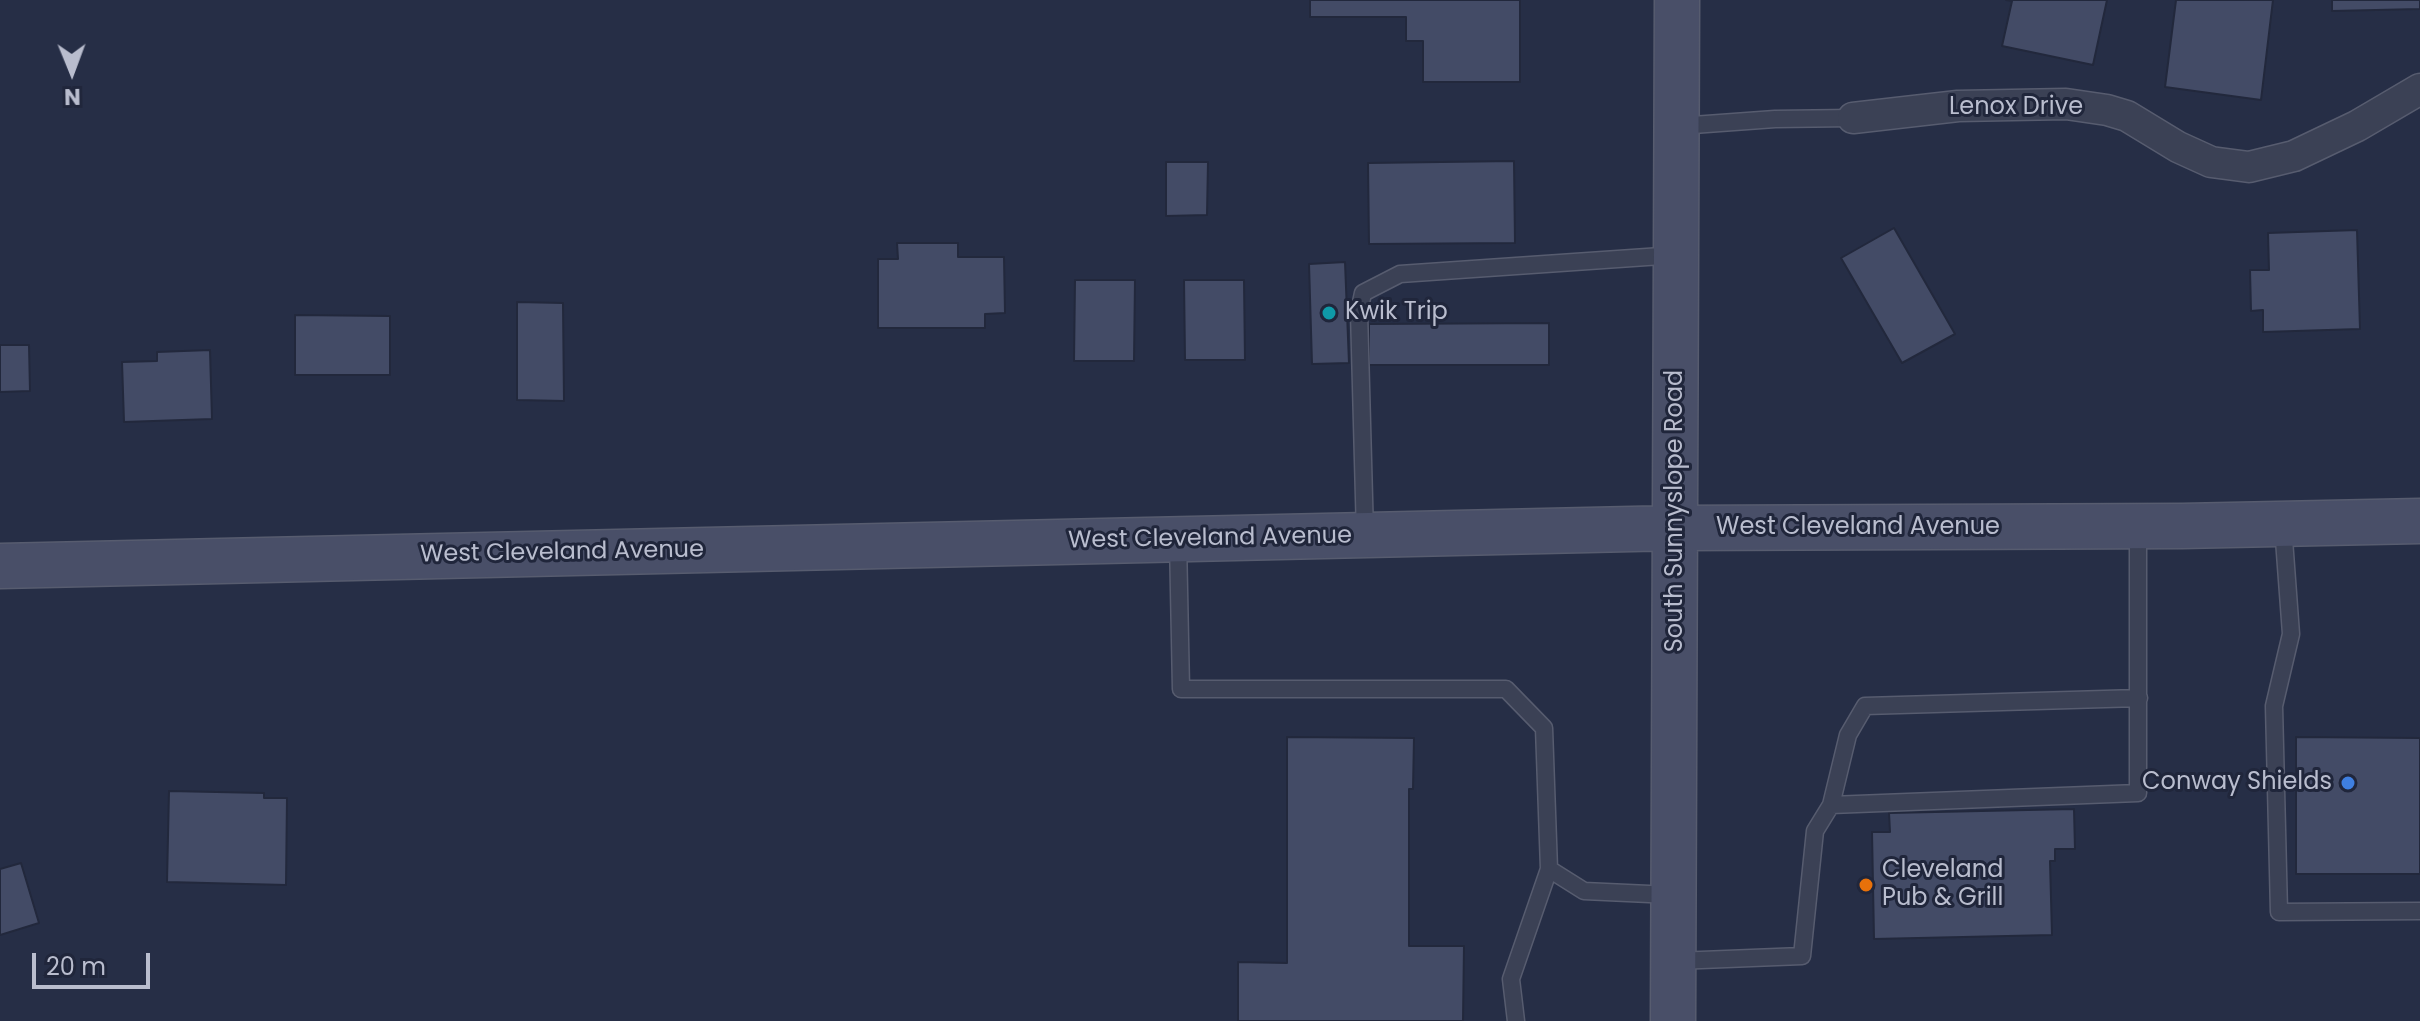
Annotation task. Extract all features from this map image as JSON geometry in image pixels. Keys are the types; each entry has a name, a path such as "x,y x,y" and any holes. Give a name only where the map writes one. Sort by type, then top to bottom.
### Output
{"main road":[{"name":"South Sunnyslope Road","path":"1673,1021 1677,0"},
{"name":"West Cleveland Avenue","path":"0,566 1676,528 2283,525 2420,521"}],"street":[{"name":"Lenox Drive","path":"1853,118 1958,106 2066,104 2127,116 2178,147 2211,162 2249,167 2294,156 2357,126 2420,89"}],"lane":[{"name":"Lenox Drive","path":"1678,126 1775,119 1853,118"},
{"path":"1365,535 1359,312 1363,293 1400,274 1677,255"},
{"path":"2283,525 2291,634 2274,706 2279,912 2420,911"},
{"path":"1831,805 2138,793 2138,526"},
{"path":"1178,540 1181,689 1506,689 1544,728 1549,869 1511,979 1516,1021"},
{"path":"1673,961 1802,956 1815,831 1831,805 1848,735 1865,706 2139,698"},
{"path":"1549,869 1584,891 1674,895"}],"building":[{"path":"1310,0 1520,0 1520,82 1423,82 1423,41 1406,41 1406,17 1310,17"},
{"path":"2006,0 2107,0 2093,65 2002,46 2012,1"},
{"path":"2176,0 2273,0 2261,100 2165,87"},
{"path":"2332,0 2420,0 2420,9 2332,11"},
{"name":"Kwik Trip","path":"1514,161 1515,243 1369,244 1368,163"},
{"path":"1166,162 1208,162 1207,215 1166,216"},
{"path":"1894,228 1955,334 1902,363 1841,258"},
{"path":"2357,230 2360,329 2263,332 2263,310 2251,311 2250,270 2269,270 2268,233"},
{"path":"897,243 958,243 958,257 1004,257 1005,313 985,314 985,328 878,328 878,259 898,259"},
{"name":"Kwik Trip","path":"1345,262 1349,363 1312,364 1309,264"},
{"path":"1075,280 1135,280 1134,361 1074,361"},
{"path":"1184,280 1244,280 1245,360 1185,360"},
{"path":"517,302 563,303 564,401 517,400"},
{"path":"295,315 390,316 390,375 295,375"},
{"name":"Kwik Trip","path":"1549,323 1549,365 1369,365 1369,324"},
{"path":"0,345 29,345 30,391 0,392"},
{"path":"210,350 212,419 124,422 122,362 157,361 157,352"},
{"path":"1287,737 1414,738 1413,789 1409,789 1409,946 1464,946 1463,1021 1238,1021 1238,962 1287,963"},
{"path":"2296,737 2420,738 2420,874 2296,874"},
{"path":"169,791 264,793 264,798 287,798 286,885 167,882"},
{"path":"2074,809 2075,849 2055,849 2055,861 2050,861 2052,935 1874,939 1872,832 1890,832 1889,813"},
{"path":"21,863 39,923 0,935 0,869"}],"place":[{"name":"Kwik Trip","path":"1329,313"},
{"name":"Conway Shields","path":"2348,783"},
{"name":"Cleveland Pub & Grill","path":"1866,885"}]}
